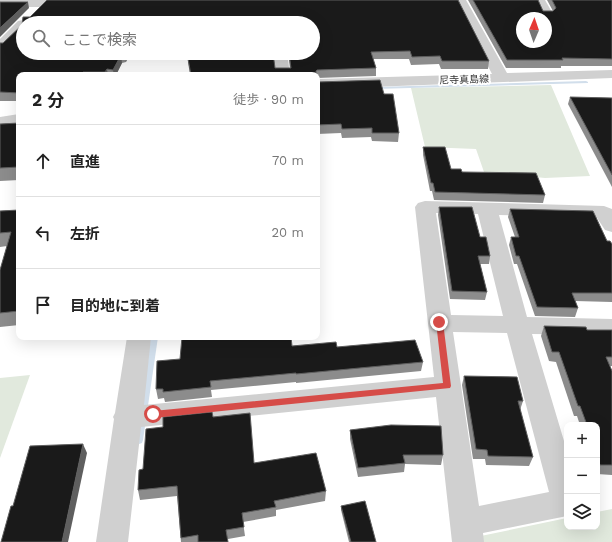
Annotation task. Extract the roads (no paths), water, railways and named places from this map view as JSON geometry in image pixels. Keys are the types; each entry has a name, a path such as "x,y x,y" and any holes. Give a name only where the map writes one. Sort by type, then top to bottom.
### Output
{"street":[{"path":"460,0 502,78"},
{"path":"539,0 546,12"},
{"path":"0,3 46,1"},
{"path":"30,16 46,1"},
{"path":"0,46 16,30"},
{"path":"281,60 283,72"},
{"name":"尼寺真島線","path":"320,84 612,74"},
{"path":"0,122 16,119"},
{"path":"564,502 467,532 425,208 604,212 612,224"},
{"path":"487,209 517,325 565,494"},
{"path":"439,322 612,327"},
{"path":"112,542 140,416 139,340"},
{"path":"140,416 447,386"}],"waterway":[{"path":"374,88 586,82"},
{"path":"139,440 154,340"}]}
